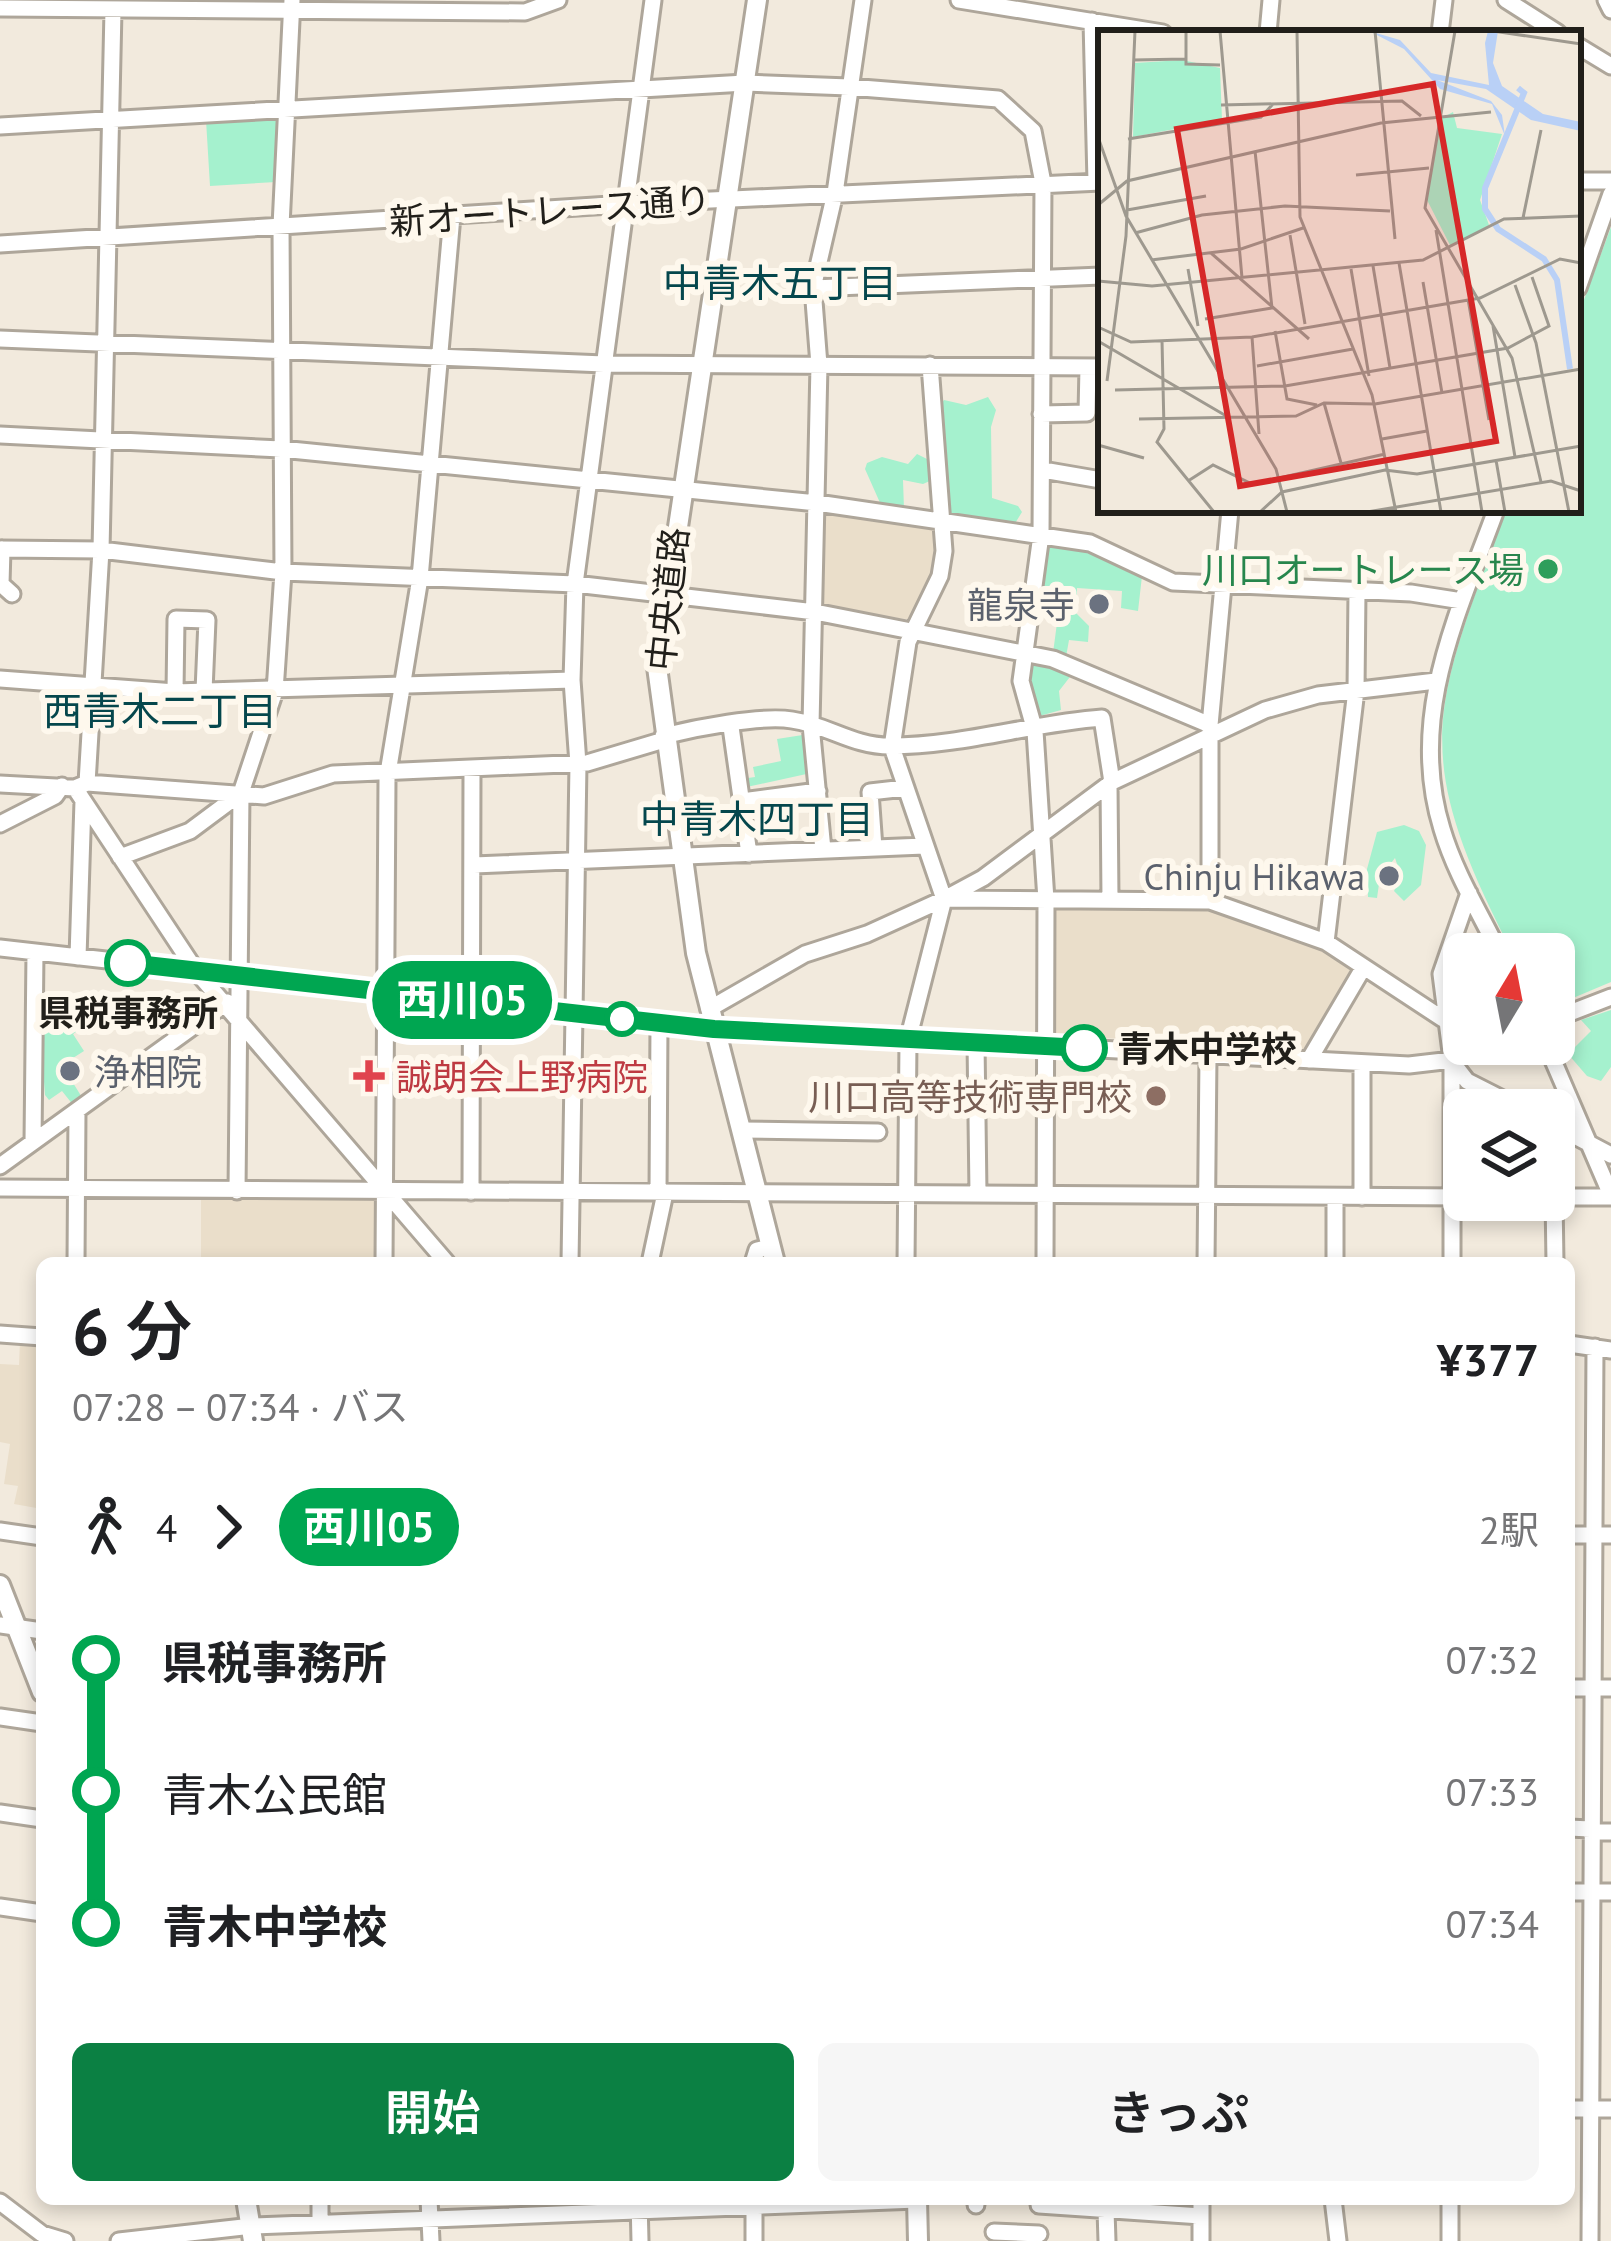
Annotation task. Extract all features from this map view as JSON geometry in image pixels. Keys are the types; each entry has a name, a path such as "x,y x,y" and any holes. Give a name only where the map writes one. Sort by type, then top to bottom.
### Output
{"main road":[{"name":"中央道路","path":"757,0 664,595 657,667 680,858 709,1009 773,1255"},
{"path":"0,1585 8,1626 36,1680"},
{"path":"917,2205 918,2241"}],"street":[{"path":"0,8 291,5 525,12 558,0"},
{"path":"570,1257 572,860 578,764 572,680 575,584 652,0"},
{"path":"823,850 811,725 819,365 813,288 835,193 863,0"},
{"path":"958,0 1034,6 1145,30"},
{"path":"1268,30 1271,0"},
{"path":"1440,30 1444,0"},
{"path":"1506,0 1553,30"},
{"path":"1606,0 1611,10"},
{"path":"237,1191 232,1008 239,975 241,793 274,691 283,572 281,226 291,5"},
{"path":"78,957 77,790 93,686 101,550 113,10"},
{"path":"1092,21 1098,159"},
{"path":"1581,48 1611,66"},
{"path":"0,126 745,83 986,96 1007,104 1034,131 1043,183 1043,470 1041,535 1021,681 1035,731 1046,900 1045,1257"},
{"name":"新オートレース通り","path":"0,244 626,204 1098,182"},
{"path":"1581,279 1611,194"},
{"path":"384,1257 388,773 420,578 452,215"},
{"path":"813,288 1098,276"},
{"path":"0,339 604,364 1095,367 1089,411 1041,414"},
{"path":"906,1257 908,1040 944,899 892,747 913,630 940,577 943,521 930,365"},
{"path":"0,435 281,449 818,503 1090,543 1173,582 1462,601"},
{"path":"1043,470 1098,479"},
{"path":"1210,901 1210,730 1230,513"},
{"path":"1490,933 1446,843 1432,789 1429,745 1436,681 1495,513"},
{"path":"12,594 1,584 1,549 101,550 283,572 575,584 815,612 1023,652 1079,668 1210,730"},
{"path":"1326,941 1356,690 1357,591"},
{"path":"175,692 176,619 207,620 204,691"},
{"path":"0,679 175,692 572,680"},
{"path":"709,1009 805,953 866,934 944,899 1111,783 1210,730 1265,710 1356,690 1436,681"},
{"path":"0,784 265,796 334,774 578,764 663,738 778,719 811,725 849,743 892,747 1035,731 1102,718 1111,783 1109,900"},
{"path":"731,727 749,854"},
{"path":"471,1192 472,769"},
{"path":"874,848 870,792 904,788"},
{"path":"0,824 77,790"},
{"path":"77,790 196,970 442,1257"},
{"path":"742,801 818,791"},
{"path":"120,857 190,831 241,793"},
{"path":"474,865 924,846"},
{"path":"1454,933 1469,892"},
{"path":"944,899 1210,901 1326,941 1362,970 1443,1019"},
{"path":"0,948 714,1029 1362,1063 1443,1060"},
{"path":"33,1142 34,952"},
{"path":"1309,1060 1362,970"},
{"path":"1575,1011 1611,997"},
{"path":"0,1166 232,1008"},
{"path":"651,1257 662,1192 659,1023"},
{"path":"976,1042 978,1194"},
{"path":"1206,1257 1208,1055"},
{"path":"1362,1063 1362,1197"},
{"path":"1456,1065 1467,1081 1483,1089"},
{"path":"1555,1065 1611,1196 1575,1197"},
{"path":"76,1257 77,1112"},
{"path":"741,1130 878,1132"},
{"path":"1575,1136 1611,1155"},
{"path":"0,1188 1443,1197"},
{"path":"1335,1197 1335,1257"},
{"path":"1453,1257 1456,1221"},
{"path":"1555,1221 1556,1257"},
{"path":"0,1334 36,1337"},
{"path":"1590,2241 1592,1688 1603,1535 1603,1348"},
{"path":"0,1531 36,1536"},
{"path":"1575,1688 1611,1688"},
{"path":"0,1717 36,1723"},
{"path":"4,1810 36,1818"},
{"path":"1575,1829 1611,1832"},
{"path":"1575,1892 1611,1892"},
{"path":"0,1907 36,1912"},
{"path":"1575,2109 1611,2109"},
{"path":"0,2202 42,2234 65,2241"},
{"path":"320,2205 320,2223"},
{"path":"429,2205 430,2241"},
{"path":"119,2241 252,2233 320,2223 639,2205 640,2241"},
{"path":"754,2205 754,2241"},
{"path":"994,2232 1039,2237 1039,2205"},
{"path":"1064,2205 1106,2210 1201,2208 1201,2241"},
{"path":"1334,2205 1338,2241"},
{"path":"1450,2205 1450,2241"},
{"path":"1106,2210 1107,2241"}],"shaded area":[{"path":"824,509 935,525 939,553 934,578 912,620 822,607"},
{"path":"1056,904 1206,906 1323,946 1350,967 1351,975 1307,1049 1202,1038 1198,1043 1051,1035"},
{"path":"201,1195 374,1196 378,1257 201,1257"},
{"path":"20,1342 36,1343 36,1508 14,1504 18,1486 4,1484 10,1444 0,1442 0,1364 19,1365"}],"green space":[{"path":"276,114 276,182 210,186 206,120"},
{"name":"川口オートレース場","path":"1611,227 1611,982 1575,997 1575,933 1503,933 1457,829 1445,779 1442,733 1461,637 1505,513 1581,513 1581,308"},
{"path":"988,397 996,410 991,427 992,498 1018,506 1022,512 1014,525 951,516 947,510 939,407 944,400 966,405"},
{"path":"917,454 931,461 932,480 923,484 903,480 904,509 881,505 865,469 867,463 882,457 908,464"},
{"path":"1045,543 1092,549 1142,576 1138,611 1121,608 1122,591 1077,588 1076,613 1089,626 1088,642 1069,640 1066,657 1053,653 1059,608 1035,604"},
{"path":"1030,660 1073,673 1059,691 1061,710 1036,717 1024,677"},
{"path":"809,734 811,773 742,788 741,779 755,777 753,767 781,761 777,739"},
{"path":"1404,825 1419,831 1426,845 1421,885 1404,901 1394,891 1401,876 1395,858 1380,877 1377,898 1368,897 1367,869 1377,832"},
{"path":"1611,1010 1611,1067 1601,1081 1587,1076 1575,1062 1575,1047 1591,1031 1581,1020"},
{"name":"浄相院","path":"40,1028 80,1029 73,1034 84,1051 62,1065 83,1099 74,1106 62,1091 49,1100 45,1095"}],"bus line":[{"name":"西川05","path":"128,963 714,1029 1084,1048"}],"place":[{"name":"川口オートレース場","path":"1548,569"},
{"name":"龍泉寺","path":"1099,604"},
{"name":"Chinju Hikawa","path":"1389,876"},
{"name":"県税事務所","path":"128,963"},
{"name":"青木中学校","path":"1084,1048"},
{"name":"浄相院","path":"70,1071"},
{"name":"誠朗会上野病院","path":"369,1076"},
{"name":"川口高等技術専門校","path":"1156,1096"}],"district":[{"name":"中青木五丁目","path":"780,282"},
{"name":"西青木二丁目","path":"160,710"},
{"name":"中青木四丁目","path":"757,818"}]}
